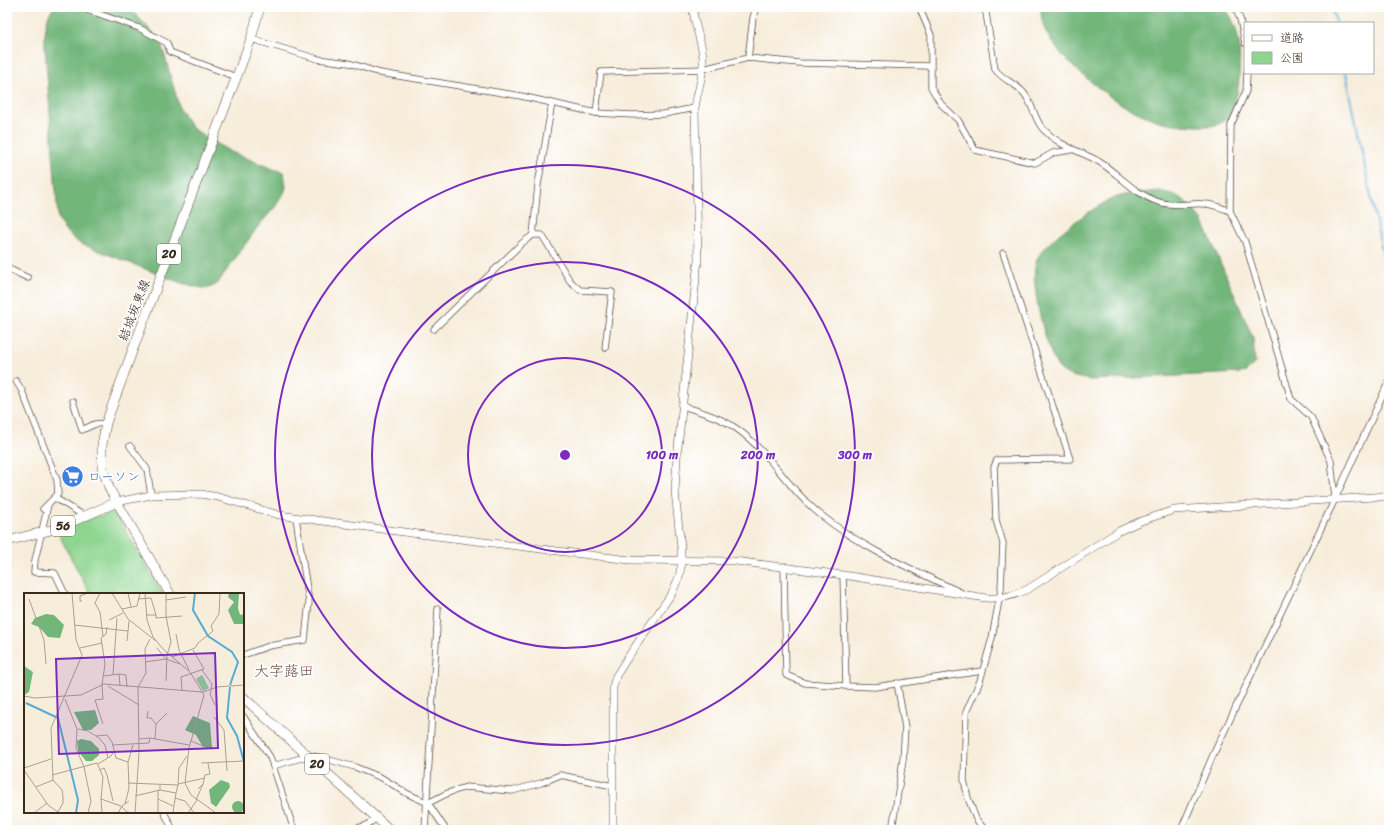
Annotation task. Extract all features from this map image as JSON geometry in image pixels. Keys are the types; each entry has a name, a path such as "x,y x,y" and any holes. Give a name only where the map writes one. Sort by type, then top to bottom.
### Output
{"main road":[{"name":"結城坂東線","path":"169,593 107,483 102,467 102,445 106,423 251,39 260,7"},
{"name":"56","path":"7,540 42,534 86,517 117,502"},
{"name":"20","path":"244,698 390,830"}],"street":[{"path":"613,830 614,682 626,660 672,593 679,577 682,561 675,491 682,406 698,260 695,108 696,93 703,70 704,58 693,7"},
{"path":"748,58 752,18 756,7"},
{"path":"919,7 931,35 931,87 941,104 958,120 975,150 1035,163 1053,153 1071,150"},
{"path":"985,7 997,71 1025,95 1042,128 1061,145 1099,162 1139,194 1158,202 1183,205 1209,204 1230,211"},
{"path":"1235,7 1240,19 1244,38"},
{"path":"88,10 139,28 167,43 170,52 236,77"},
{"path":"251,39 318,59 349,63 380,73 552,103 596,113 633,115 664,114 695,108"},
{"path":"596,113 601,72 703,70 748,58 799,63 930,66"},
{"path":"1247,74 1246,91 1231,125 1230,211 1245,242 1291,399 1311,417 1331,461 1335,499"},
{"path":"533,235 538,185 552,103"},
{"path":"434,329 522,243 533,235 542,235 570,281 580,290 612,292 606,348"},
{"path":"985,830 976,819 968,798 964,780 966,712 982,671 992,638 999,599 1003,543 996,520 994,467 996,460 1070,459 1003,253"},
{"path":"7,268 28,278"},
{"path":"16,381 22,391 58,480 58,494 48,505 43,508"},
{"path":"1180,830 1213,755 1335,499 1389,381"},
{"path":"73,401 82,430 94,424 106,423"},
{"path":"682,406 731,425 761,451 810,505 838,528 887,557 970,596"},
{"path":"130,446 148,469 151,495"},
{"path":"117,502 151,495 201,494 218,497 279,515 296,518 630,560 735,561 784,566 970,596 999,599 1019,594 1028,589 1119,531 1164,513 1187,508 1389,496"},
{"path":"55,498 86,517"},
{"path":"48,505 34,572 55,573 65,593"},
{"path":"244,655 269,646 305,640 309,602 296,518"},
{"path":"784,566 786,675 805,683 875,687 982,671"},
{"path":"843,575 846,686"},
{"path":"425,830 428,803 438,609"},
{"path":"892,830 903,760 905,727 897,684"},
{"path":"244,718 270,756 294,830"},
{"path":"273,766 308,756 315,756 355,767 382,778 408,794 428,803 446,830"},
{"path":"428,803 448,793 466,787 512,791 542,783 560,775 613,786"},
{"path":"164,813 173,830"},
{"path":"351,830 367,825 377,818"}],"green space":[{"path":"54,7 124,7 136,15 158,38 162,46 180,110 192,128 229,151 284,172 286,187 284,193 217,284 207,289 181,283 79,243 64,230 58,218 45,48 45,32 48,16"},
{"path":"1042,7 1225,7 1231,16 1239,42 1238,85 1232,111 1224,121 1219,124 1196,126 1158,121 1124,106 1092,83 1066,60 1047,33 1042,20"},
{"path":"1159,191 1173,194 1185,201 1202,220 1253,338 1255,363 1246,372 1240,373 1091,380 1065,373 1058,367 1053,358 1044,331 1035,282 1037,259 1042,251 1059,234 1103,203 1123,196"},
{"path":"111,512 115,513 162,593 89,593 57,531 99,515 101,517"}],"waterway":[{"path":"1332,7 1336,22"},
{"path":"1346,74 1389,286"}],"place":[{"name":"ローソン","path":"73,476"}],"district":[{"name":"大字蕗田","path":"284,671"}]}
